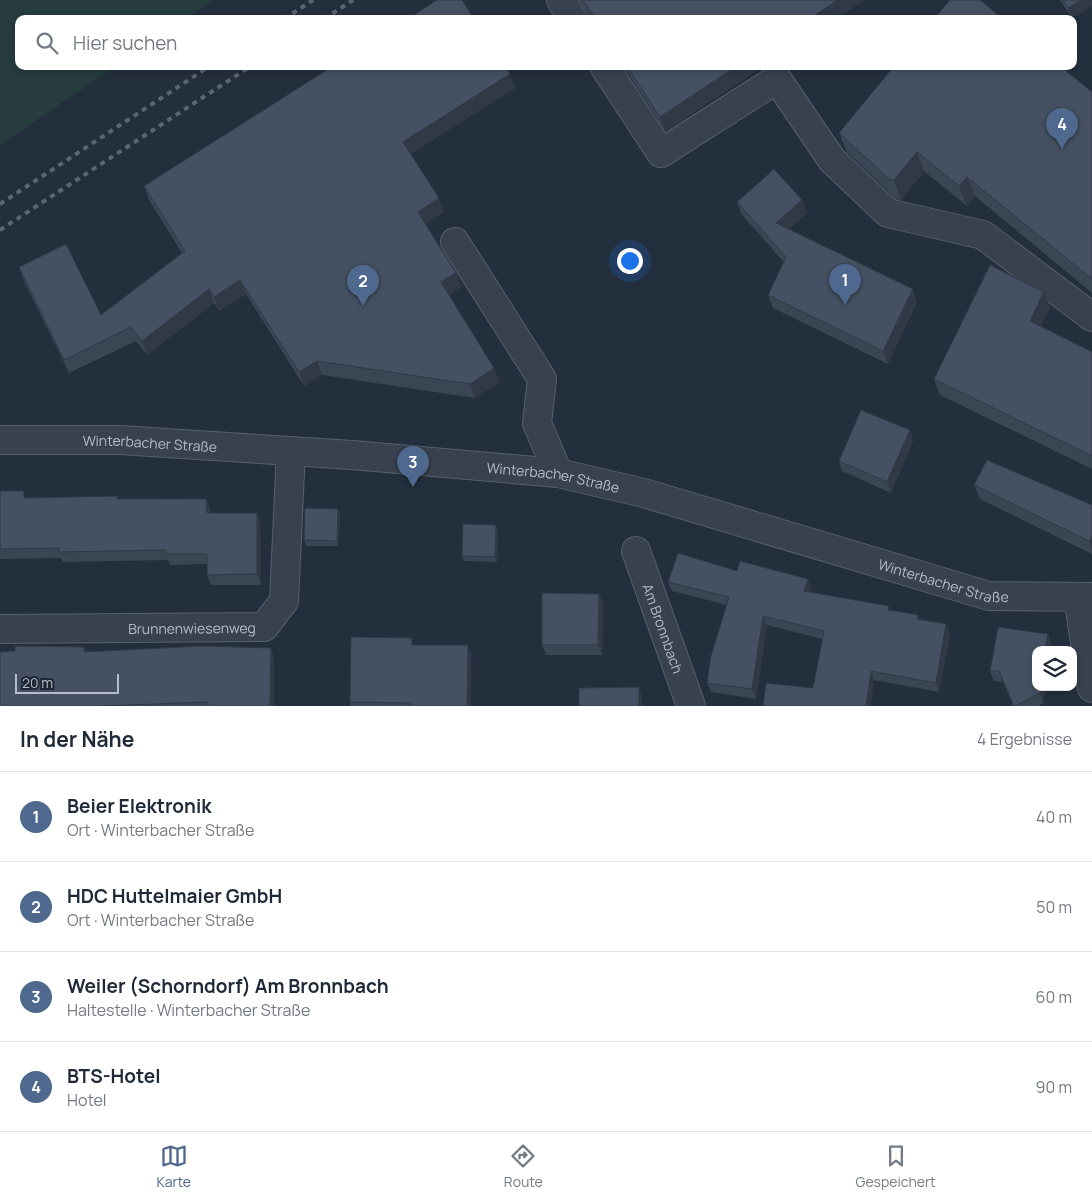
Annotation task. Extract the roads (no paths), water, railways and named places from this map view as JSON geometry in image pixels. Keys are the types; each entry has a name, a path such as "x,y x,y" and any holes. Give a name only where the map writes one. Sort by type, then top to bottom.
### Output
{"street":[{"path":"561,0 571,15"},
{"path":"607,70 661,153 777,79 832,160 888,213 982,235 1092,317"},
{"path":"455,242 542,379 538,423 558,473"},
{"name":"Winterbacher Straße","path":"0,440 120,440 352,455 558,473 644,493 989,596 1085,597"},
{"name":"Brunnenwiesenweg","path":"0,629 264,626 284,601 291,452"},
{"name":"Am Bronnbach","path":"636,552 691,706"},
{"path":"1085,597 1092,688"}],"railway":[{"path":"290,15 313,0"},
{"path":"330,15 353,0"},
{"path":"0,204 204,70"},
{"path":"0,230 245,70"}],"place":[{"name":"BTS-Hotel","path":"1062,149"},
{"name":"Beier Elektronik","path":"845,305"},
{"name":"HDC Huttelmaier GmbH","path":"363,306"},
{"name":"Weiler (Schorndorf) Am Bronnbach","path":"413,487"}]}
